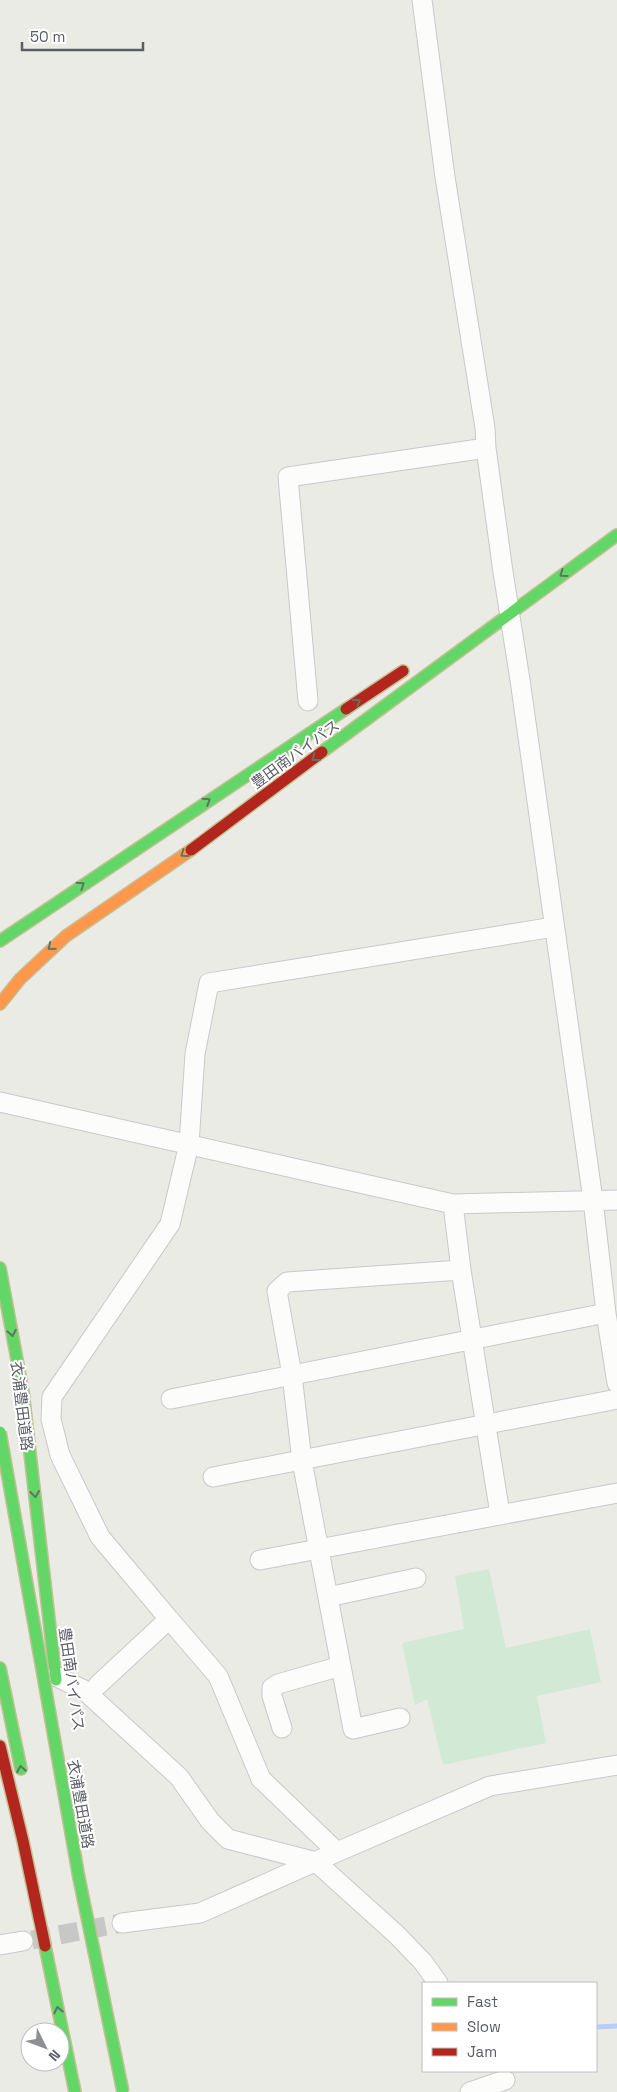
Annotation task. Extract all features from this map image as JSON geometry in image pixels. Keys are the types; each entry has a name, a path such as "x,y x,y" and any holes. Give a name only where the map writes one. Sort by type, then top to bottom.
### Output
{"highway":[{"name":"豊田南バイパス","path":"0,1004 27,970 62,938 180,857 512,600 617,525"},
{"name":"豊田南バイパス","path":"512,600 617,535"},
{"name":"豊田南バイパス","path":"0,940 413,665"},
{"name":"豊田南バイパス","path":"0,1268 23,1392 55,1676 80,1820 133,2092"},
{"name":"衣浦豊田道路","path":"9,1422 36,1619 51,1698 80,1820"},
{"name":"衣浦豊田道路","path":"0,1432 79,1878 123,2092"},
{"name":"衣浦豊田道路","path":"0,1487 54,1792 114,2092"},
{"path":"0,1668 23,1784"},
{"path":"0,1746 40,1922 75,2092"},
{"path":"28,1810 40,1922"}],"street":[{"path":"422,0 446,177 485,428 486,448 512,600 554,928 617,1383"},
{"path":"308,701 288,477 486,448"},
{"path":"337,1852 261,1779 218,1676 100,1536 60,1455 51,1419 52,1397 170,1224 188,1144 195,1054 209,983 554,928"},
{"path":"0,1102 453,1204 617,1200"},
{"path":"453,1204 461,1270 500,1514"},
{"path":"400,1718 353,1728 302,1461 292,1374 277,1291 287,1282 461,1270"},
{"path":"171,1399 606,1313"},
{"path":"214,1477 617,1399"},
{"path":"260,1560 617,1493"},
{"path":"328,1597 416,1578"},
{"path":"98,1684 169,1619"},
{"path":"282,1728 272,1696 272,1688 278,1684 341,1666"},
{"path":"55,1676 84,1690 179,1777 210,1821 228,1839 316,1862 396,1935 422,1962 437,1982"},
{"path":"122,1923 200,1913 490,1786 617,1765"},
{"path":"0,1945 23,1941"},
{"path":"470,2092 506,2081"}],"green space":[{"path":"489,1569 506,1648 590,1629 601,1682 537,1696 546,1743 443,1765 427,1699 415,1705 402,1643 464,1629 455,1576"}],"waterway":[{"path":"597,2027 617,2026"}],"tunnel":[{"path":"32,1940 122,1923"}],"traffic: fast":[{"path":"322,752 617,535"},
{"path":"0,941 346,709"},
{"path":"0,1268 23,1392 56,1680"},
{"path":"0,1432 79,1878 123,2092"},
{"path":"0,1668 21,1769"},
{"path":"45,1946 75,2092"}],"traffic: slow":[{"path":"0,1004 20,979 66,936 191,850"}],"traffic: jam":[{"path":"346,709 403,671"},
{"path":"191,850 322,752"},
{"path":"0,1746 23,1841 45,1946"}]}
